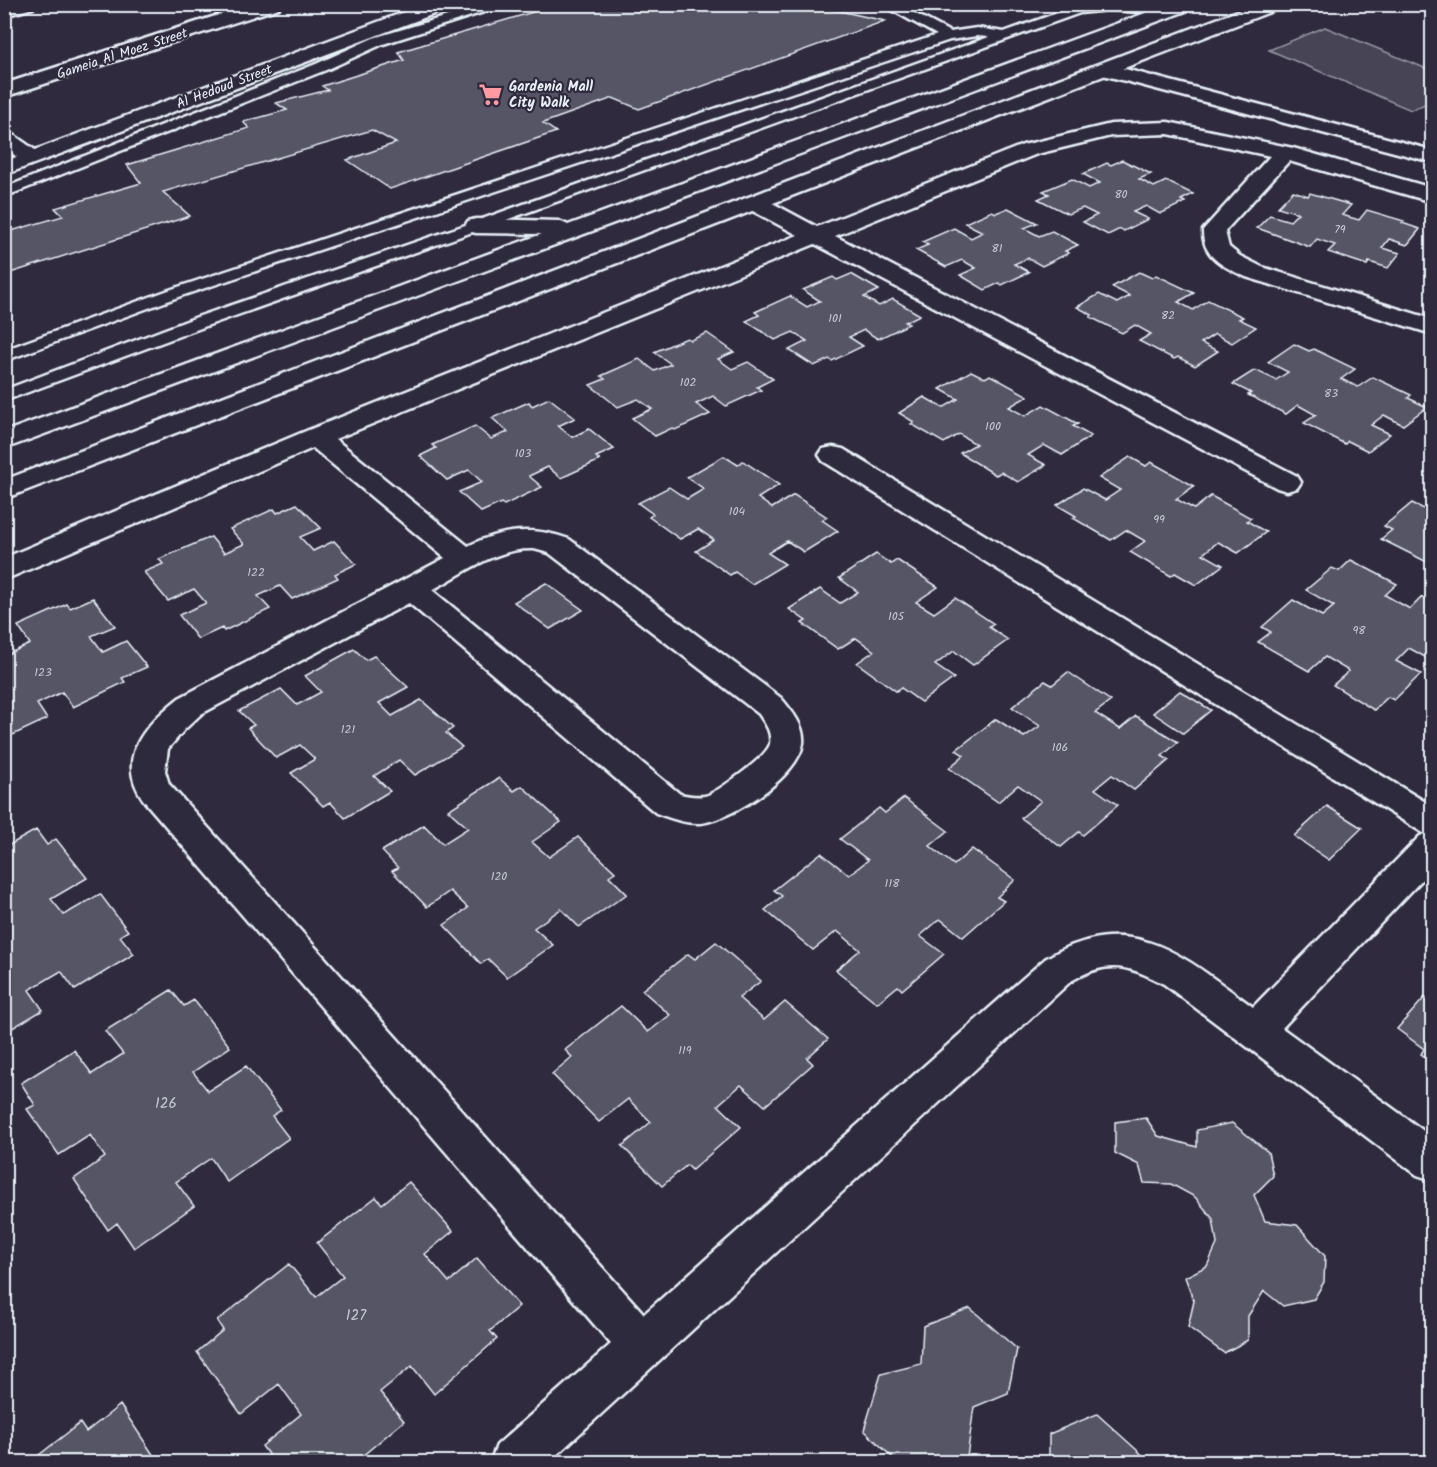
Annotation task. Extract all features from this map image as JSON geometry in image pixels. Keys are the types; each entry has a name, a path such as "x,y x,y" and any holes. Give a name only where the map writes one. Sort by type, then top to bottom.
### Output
{"street":[{"path":"4,11 27,4"},
{"name":"Gameia Al Moez Street","path":"4,91 273,4"},
{"name":"Al Hedoud Street","path":"4,168 444,4"},
{"path":"4,490 1274,4"},
{"path":"4,441 1181,7"},
{"path":"195,11 214,24"},
{"path":"1106,70 1432,156"},
{"path":"4,570 316,437 1030,149 1110,130 1168,128 1285,153 1432,195"},
{"path":"4,137 32,158"},
{"path":"1285,153 1214,230 1213,241 1220,253 1234,263 1254,272 1432,327"},
{"path":"755,203 1287,482"},
{"path":"476,226 578,229"},
{"path":"316,437 466,560"},
{"path":"833,455 1432,824"},
{"path":"411,589 668,804 685,809 704,809 721,804 772,767 784,753 788,736 782,720 770,706 559,546 544,540 527,538 508,540 466,560 411,589 183,712 168,723 153,743 147,764 151,785 642,1346"},
{"path":"1255,1031 1432,846"},
{"path":"514,1462 1058,970 1077,957 1100,950 1127,951 1153,959 1177,973 1432,1161"}],"lane":[{"path":"4,193 321,67 378,41 503,4"},
{"path":"887,4 948,36"},
{"path":"4,396 203,321 476,226 1072,12 1092,7 1181,7"},
{"path":"4,356 175,293 948,36 977,33 1007,36"},
{"path":"175,293 203,321"}],"shaded area":[{"path":"1325,27 1432,71 1432,101 1411,110 1269,50"}],"building":[{"path":"560,4 808,4 885,21 639,109 613,98 543,123 556,132 390,189 347,160 396,143 372,130 163,192 190,216 4,275 4,233 63,216 55,208 141,183 127,165 249,128 243,122 287,110 276,103 328,90 322,86 404,60 398,52"},
{"path":"1122,160 1151,174 1139,179 1154,187 1166,181 1193,194 1181,200 1185,202 1160,214 1146,206 1133,212 1148,219 1124,231 1120,229 1108,235 1083,222 1097,215 1083,208 1068,214 1038,199 1049,194 1043,191 1072,179 1089,188 1100,183 1083,174 1107,163 1111,165"},
{"path":"1293,191 1308,196 1310,193 1351,205 1342,215 1359,220 1367,210 1404,221 1402,223 1420,229 1407,245 1389,239 1382,248 1400,253 1388,268 1369,262 1367,265 1328,252 1335,245 1317,239 1310,247 1257,228 1270,215 1290,221 1298,213 1278,207"},
{"path":"1008,208 1037,223 1024,228 1039,236 1052,231 1078,245 1065,251 1069,253 1042,266 1028,258 1014,264 1029,272 1002,285 999,283 985,290 960,275 976,268 962,260 946,267 916,250 928,245 922,242 954,228 971,238 983,232 965,223 992,211 996,213"},
{"path":"1139,272 1152,278 1156,275 1194,293 1178,302 1193,310 1208,300 1243,317 1239,319 1256,327 1232,343 1215,334 1201,343 1218,351 1195,366 1178,357 1174,359 1139,341 1151,334 1135,325 1122,333 1090,317 1092,315 1077,307 1099,294 1117,303 1130,296 1112,287"},
{"path":"851,274 879,290 864,297 879,306 893,299 920,315 905,322 909,324 878,339 864,330 849,337 863,346 832,361 829,359 814,366 789,350 807,341 793,332 775,340 746,321 759,315 755,312 790,296 807,307 820,301 803,290 833,277 837,280"},
{"path":"707,333 734,352 718,359 732,369 748,362 773,379 757,387 761,390 726,406 713,396 696,404 710,414 675,430 672,428 655,436 632,418 652,409 638,399 618,407 590,385 605,379 601,376 639,359 655,371 671,364 654,352 687,338 691,340"},
{"path":"1294,344 1309,351 1314,349 1355,369 1341,379 1358,387 1373,377 1411,395 1408,398 1427,407 1403,425 1384,415 1371,425 1390,434 1368,451 1348,441 1345,444 1304,423 1316,415 1298,405 1286,414 1248,395 1251,393 1233,384 1255,370 1276,380 1288,372 1268,362"},
{"path":"971,371 985,378 990,375 1028,396 1009,407 1025,416 1043,405 1078,424 1073,426 1091,436 1062,455 1044,445 1028,455 1046,465 1018,482 1001,472 996,475 960,453 976,444 959,434 944,443 911,424 914,422 899,413 924,397 943,408 958,399 940,389"},
{"path":"549,398 575,418 558,426 572,437 589,429 614,449 596,457 600,460 561,478 548,467 529,476 542,487 504,505 501,503 481,512 459,492 482,482 469,470 447,480 420,456 436,448 432,445 475,426 491,439 508,432 492,418 529,402 532,406"},
{"path":"724,456 738,465 743,461 779,485 758,498 772,508 794,495 827,517 822,520 838,531 804,552 787,541 768,553 785,564 752,584 735,572 730,575 696,551 714,540 698,529 680,539 649,517 653,514 638,503 669,487 687,499 704,489 687,477"},
{"path":"1130,457 1146,466 1151,462 1194,486 1176,499 1194,509 1211,496 1251,518 1247,521 1266,532 1238,553 1218,542 1203,554 1223,565 1196,585 1175,573 1171,576 1130,552 1145,541 1126,530 1111,540 1073,518 1076,516 1057,505 1083,488 1105,500 1120,490 1099,478"},
{"path":"1412,503 1432,513 1431,564 1381,539 1392,530 1384,526"},
{"path":"297,504 321,528 300,537 313,551 334,541 356,564 335,574 338,578 292,599 280,586 258,596 270,609 224,631 222,628 198,639 179,615 206,603 194,589 168,601 144,572 163,564 159,559 211,537 224,553 244,544 230,529 274,509 277,513"},
{"path":"876,554 891,564 897,560 938,587 916,602 934,613 955,598 994,624 989,627 1008,640 973,665 954,651 935,665 954,678 921,702 901,688 896,691 857,663 874,651 856,638 838,649 802,623 806,621 789,609 820,589 840,603 858,592 839,578"},
{"path":"1351,560 1397,584 1385,595 1410,609 1422,597 1432,603 1432,661 1409,648 1396,661 1421,674 1394,700 1388,697 1374,710 1333,685 1349,671 1325,657 1309,671 1258,642 1271,632 1262,627 1293,600 1322,616 1334,606 1306,590 1332,568 1339,571"},
{"path":"546,583 583,610 550,629 514,602"},
{"path":"93,598 115,626 91,636 103,652 126,641 147,667 122,678 125,682 73,707 62,692 37,704 47,719 4,739 4,648 8,654 30,644 18,626 67,604 70,608"},
{"path":"354,649 366,660 374,656 408,687 379,703 392,716 421,700 453,728 446,733 462,747 415,775 399,760 374,776 390,791 345,818 330,802 323,806 291,773 315,759 300,745 276,758 248,728 254,725 239,711 281,689 297,705 321,692 305,676"},
{"path":"1068,672 1111,701 1095,713 1120,729 1136,716 1178,742 1162,756 1169,760 1134,790 1112,775 1095,789 1118,805 1083,835 1079,832 1061,847 1021,818 1041,801 1018,785 998,802 949,768 964,755 956,750 996,719 1024,737 1040,726 1012,707 1045,681 1052,685"},
{"path":"1180,691 1211,710 1183,733 1153,713"},
{"path":"499,778 514,791 522,786 561,822 532,842 549,857 578,837 615,872 609,876 627,894 579,927 561,909 534,928 553,945 507,977 488,959 481,964 444,925 468,908 450,891 427,907 392,871 398,868 382,851 424,825 443,844 468,828 448,810"},
{"path":"904,798 948,831 930,846 954,865 972,849 1015,880 997,897 1004,901 963,937 940,919 920,936 944,954 902,990 898,986 877,1003 836,970 860,950 837,931 813,950 765,910 782,896 774,890 821,853 849,875 868,860 840,839 879,808 885,813"},
{"path":"1327,806 1362,828 1329,860 1294,836"},
{"path":"36,830 47,845 56,839 87,878 51,899 64,915 100,894 128,931 120,936 134,954 75,990 61,971 29,990 43,1010 4,1033 4,848"},
{"path":"716,942 761,981 739,998 764,1020 785,1002 828,1039 807,1058 813,1064 765,1106 741,1085 718,1105 741,1127 692,1170 687,1165 662,1186 622,1146 651,1122 628,1099 599,1122 552,1074 572,1057 565,1050 621,1006 648,1032 670,1015 642,990 688,954 695,959"},
{"path":"171,990 184,1006 194,1000 230,1047 193,1072 208,1091 246,1066 281,1110 272,1116 289,1138 227,1182 211,1158 176,1182 194,1206 134,1248 117,1223 108,1230 74,1179 105,1157 90,1135 59,1155 27,1109 35,1105 21,1083 74,1050 92,1074 123,1054 105,1031"},
{"path":"1425,997 1432,1002 1432,1062 1421,1054 1424,1049 1397,1029"},
{"path":"1146,1118 1158,1136 1197,1147 1197,1130 1232,1123 1268,1152 1273,1176 1254,1195 1265,1221 1297,1225 1325,1256 1324,1282 1314,1299 1283,1306 1264,1291 1248,1316 1248,1340 1224,1353 1188,1327 1194,1301 1185,1277 1207,1266 1217,1244 1213,1219 1195,1197 1171,1184 1144,1183 1139,1165 1115,1153 1115,1122"},
{"path":"409,1182 453,1231 425,1254 449,1282 477,1258 519,1306 490,1331 497,1339 434,1394 412,1366 380,1392 404,1421 355,1462 274,1462 262,1446 301,1414 279,1384 241,1414 197,1352 223,1330 217,1321 289,1264 316,1297 343,1276 317,1243 376,1197 382,1204"},
{"path":"970,1308 1017,1349 1008,1393 974,1407 967,1457 945,1462 897,1462 864,1430 881,1374 921,1364 923,1326"},
{"path":"120,1405 158,1462 30,1462 80,1423 86,1432"},
{"path":"1097,1414 1148,1462 1049,1462 1049,1434"}],"place":[{"name":"Gardenia Mall City Walk","path":"491,94"}]}
